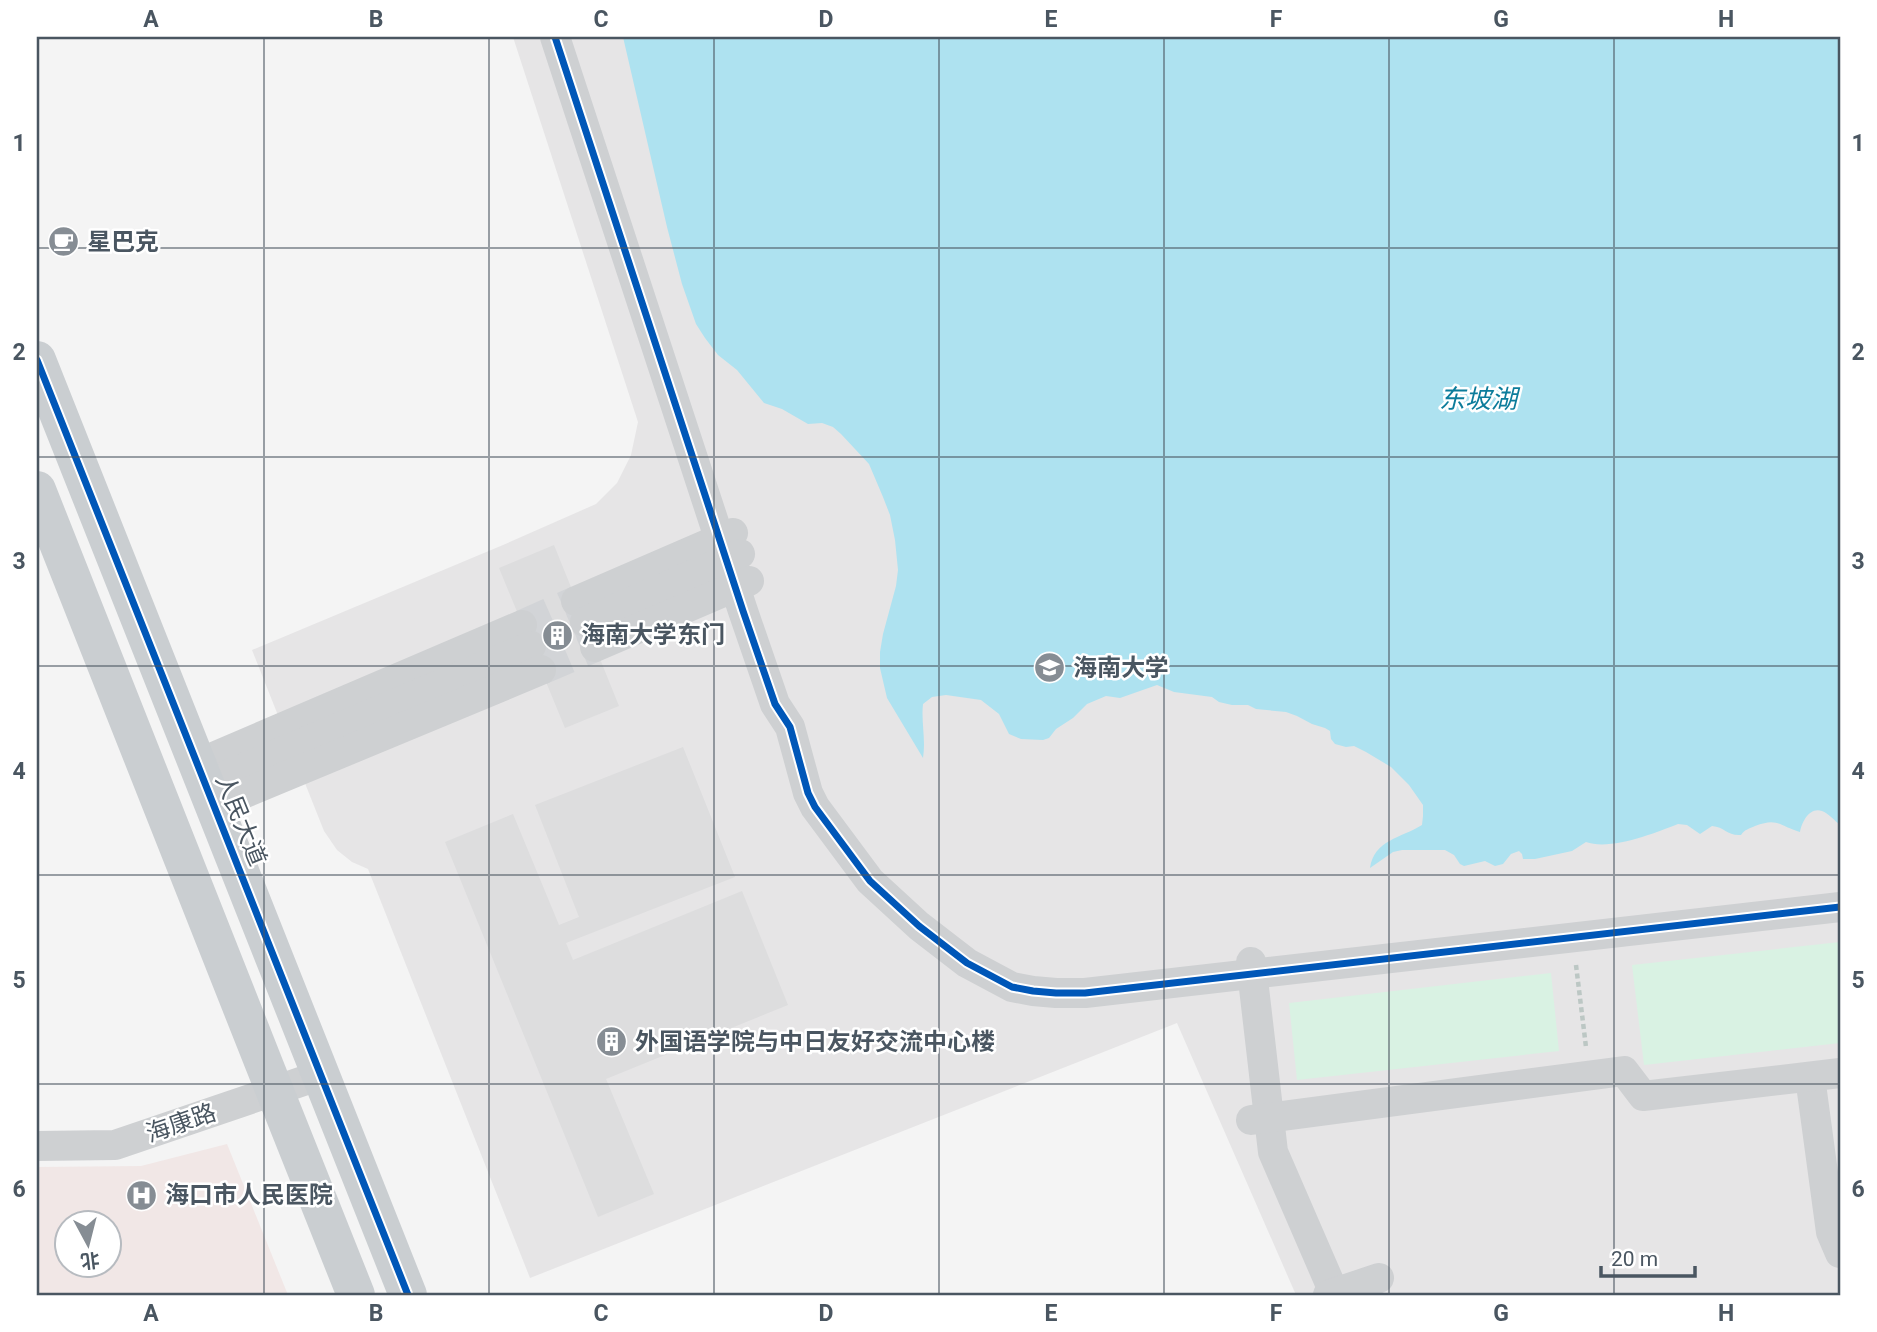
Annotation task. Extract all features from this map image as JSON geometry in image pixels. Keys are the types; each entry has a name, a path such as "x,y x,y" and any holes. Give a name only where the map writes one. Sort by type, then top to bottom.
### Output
{"main road":[{"name":"人民大道","path":"37,360 408,1295"},
{"path":"37,491 356,1295"}],"street":[{"path":"555,37 734,559"},
{"path":"570,37 734,559 775,704 790,727 808,793 815,807 870,881 919,926 967,963 1012,987 1032,991 1085,993 1241,969 1840,894"},
{"path":"734,559 597,619 734,559"},
{"path":"206,785 296,747 531,647 296,747 206,785"},
{"path":"1241,969 1573,937 1840,907"},
{"path":"1241,969 1261,1127 1255,1153 1328,1295 1379,1278"},
{"path":"1261,1127 1623,1071 1643,1096 1821,1087"},
{"path":"1261,1127 1623,1091 1645,1114 1821,1087 1840,1073"},
{"name":"海康路","path":"37,1146 115,1145 321,1075"},
{"path":"1821,1087 1831,1232 1840,1253"}],"path":[{"path":"1573,937 1590,1075"}],"shaded area":[{"name":"海南大学","path":"513,37 1840,37 1840,1295 1296,1295 1177,1023 530,1278 368,869 352,862 337,850 324,831 252,650 596,504 617,483 631,455 638,422"},
{"name":"海口市人民医院","path":"227,1144 288,1295 37,1295 37,1167 141,1166"}],"green space":[{"path":"1840,942 1840,1043 1644,1065 1632,965"},
{"path":"1551,973 1559,1051 1297,1080 1289,1003"}],"water":[{"name":"东坡湖","path":"623,37 1840,37 1840,825 1827,813 1817,810 1807,816 1800,832 1769,822 1747,829 1741,835 1712,826 1700,834 1687,825 1678,824 1620,843 1586,842 1572,851 1535,859 1523,859 1519,851 1511,854 1503,864 1495,866 1485,861 1464,866 1445,850 1402,850 1393,852 1370,868 1377,851 1383,846 1422,825 1423,805 1409,785 1391,767 1354,746 1335,744 1330,731 1286,712 1232,705 1212,697 1174,692 1157,685 1120,698 1106,696 1087,704 1049,738 1043,740 1021,739 1009,734 999,714 981,700 946,695 932,697 923,704 923,758 887,698 880,668 883,634 898,570 890,515 883,497 869,464 841,434 833,427 822,423 808,424 782,409 764,403 737,370 718,355 696,324 667,227"}],"building":[{"name":"海南大学东门","path":"554,545 619,706 565,728 499,568"},
{"name":"外国语学院与中日友好交流中心楼","path":"683,747 735,877 566,943 573,960 742,891 788,1005 606,1079 654,1194 598,1217 445,842 513,814 559,925 579,917 535,805"}],"tunnel":[{"path":"522,625 576,601"},
{"path":"531,646 585,622"},
{"path":"541,670 595,647"}],"cycle path":[{"path":"555,37 743,611 775,704 790,727 808,793 815,807 870,881 919,926 967,963 1012,987 1056,993 1085,993 1840,907"},
{"path":"37,360 408,1295"}],"place":[{"name":"星巴克","path":"64,242"},
{"name":"海南大学东门","path":"558,635"},
{"name":"海南大学","path":"1050,668"},
{"name":"外国语学院与中日友好交流中心楼","path":"612,1042"},
{"name":"海口市人民医院","path":"142,1195"}]}
